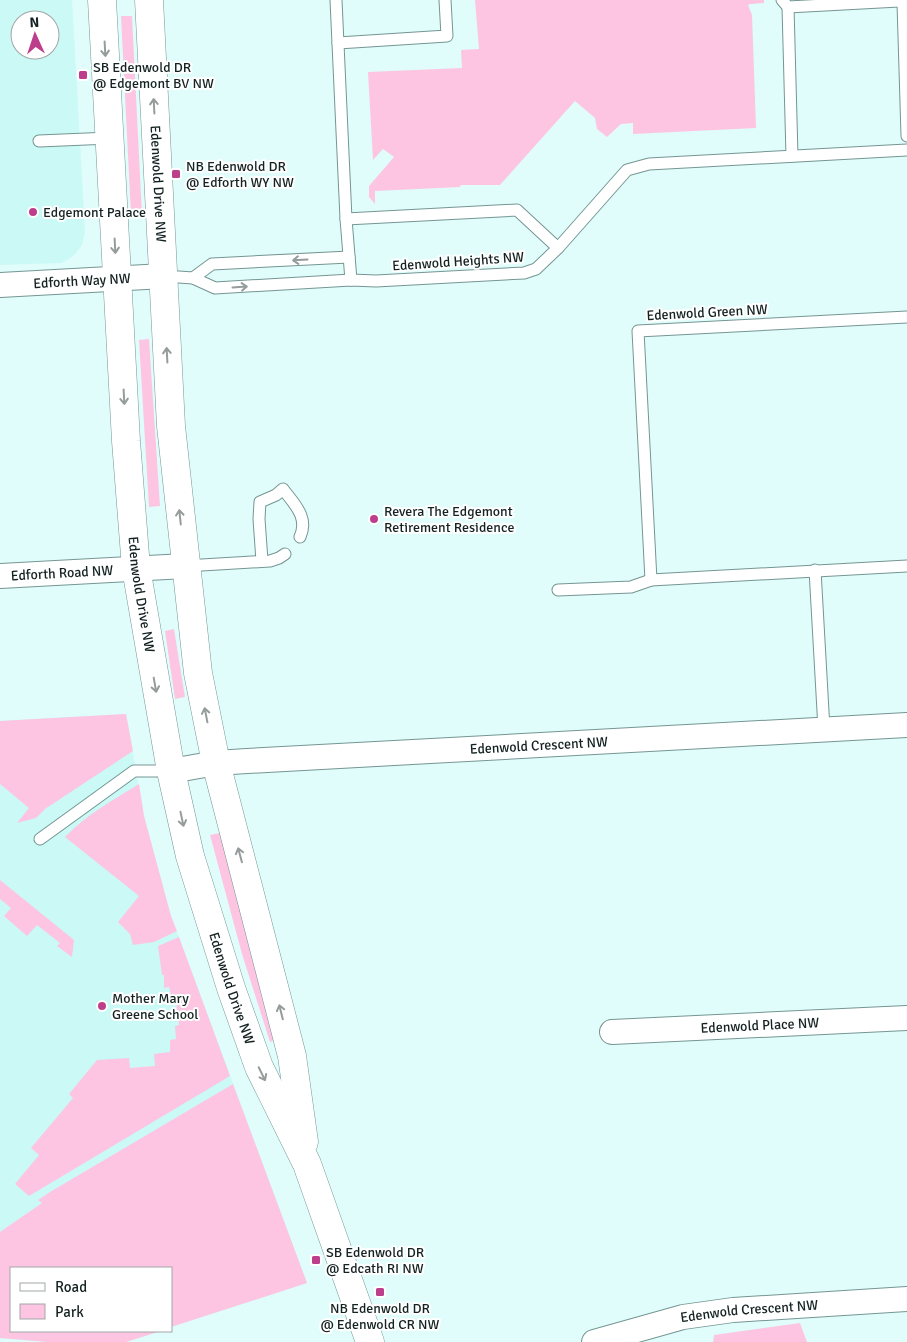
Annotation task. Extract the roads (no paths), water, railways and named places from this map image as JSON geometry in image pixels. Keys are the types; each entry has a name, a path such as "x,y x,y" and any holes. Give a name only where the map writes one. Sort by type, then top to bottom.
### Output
{"street":[{"name":"Edenwold Drive NW","path":"102,0 126,441 136,568 171,772 190,856 259,1067 307,1164 370,1342"},
{"name":"Edenwold Drive NW","path":"149,0 171,426 198,673 216,763 292,1056 307,1164"},
{"name":"Edforth Way NW","path":"0,285 164,276"},
{"name":"Edforth Road NW","path":"0,576 185,566"},
{"name":"Edenwold Crescent NW","path":"171,772 216,763 907,725"},
{"name":"Edenwold Place NW","path":"612,1032 907,1018"},
{"name":"Edenwold Crescent NW","path":"594,1342 683,1317 724,1311 907,1299"}],"lane":[{"path":"336,0 346,219 351,280"},
{"path":"338,43 447,36 445,0"},
{"path":"792,156 785,3 899,1 903,4 907,136"},
{"path":"39,141 110,138"},
{"name":"Edenwold Heights NW","path":"164,276 193,278 215,288 524,273 536,269 558,248 627,170 649,164 907,150"},
{"path":"346,219 517,210 558,248"},
{"path":"193,278 212,264 349,257"},
{"name":"Edenwold Green NW","path":"651,580 638,331 907,317"},
{"path":"262,561 259,520 260,502 276,495 283,489 303,515 303,532 300,537"},
{"path":"185,566 262,561 279,558 285,554"},
{"path":"558,590 632,587 651,580 907,566"},
{"path":"815,570 824,729"},
{"path":"40,839 134,771 171,772"}],"place":[{"name":"SB Edenwold DR @ Edgemont BV NW","path":"83,75"},
{"name":"NB Edenwold DR @ Edforth WY NW","path":"176,174"},
{"name":"Edgemont Palace","path":"33,212"},
{"name":"Revera The Edgemont Retirement Residence","path":"374,519"},
{"name":"Mother Mary Greene School","path":"102,1006"},
{"name":"SB Edenwold DR @ Edcath RI NW","path":"316,1260"},
{"name":"NB Edenwold DR @ Edenwold CR NW","path":"380,1292"}]}
